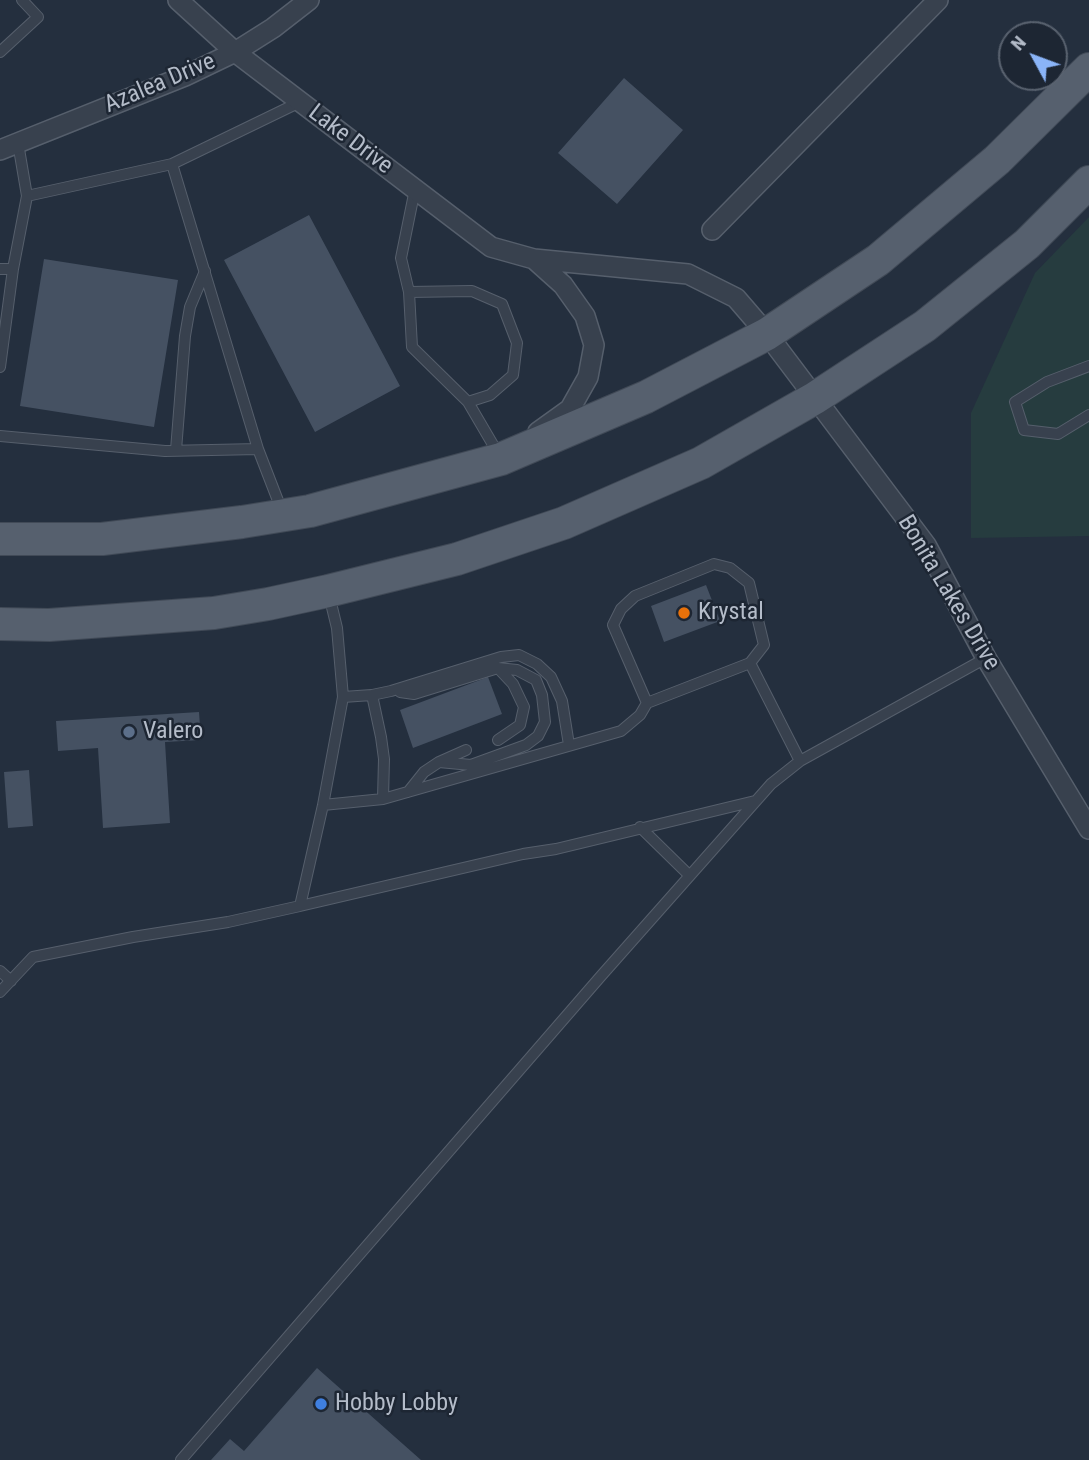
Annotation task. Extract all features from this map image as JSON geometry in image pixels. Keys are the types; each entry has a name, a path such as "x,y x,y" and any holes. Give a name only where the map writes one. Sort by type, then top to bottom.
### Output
{"main road":[{"path":"0,539 102,539 310,511 501,458 646,397 767,334 878,260 997,160 1089,69"},
{"path":"0,624 48,625 214,613 268,604 457,559 564,523 701,463 815,398 925,326 1027,244 1089,182"}],"street":[{"name":"Lake Drive","path":"178,0 235,52 491,247 534,259 688,274 736,298 767,334"},
{"name":"Azalea Drive","path":"9,146 185,76 235,52 273,28 309,0"},
{"path":"712,230 938,0"},
{"name":"Lake Drive","path":"501,458 570,409 588,377 594,345 585,316 563,285 534,259"},
{"name":"Bonita Lakes Drive","path":"767,334 926,545 986,658 1089,829"}],"lane":[{"path":"0,52 38,17 22,0"},
{"path":"27,196 172,164 300,102"},
{"path":"0,367 13,269 27,196 9,146"},
{"path":"172,164 258,449 284,515"},
{"path":"415,189 401,258 409,292 412,347 468,402 501,458"},
{"path":"0,269 13,269"},
{"path":"176,450 185,336 190,307 205,271"},
{"path":"409,292 472,291 502,304 517,343 513,375 491,395 468,402"},
{"path":"1089,366 1047,382 1015,402 1024,430 1058,434 1089,415"},
{"path":"0,436 176,450 258,449"},
{"path":"323,805 383,799 621,731 640,715 647,703 750,663 764,645 749,583 730,568 714,564 635,596 621,609 613,625 647,703"},
{"path":"300,906 323,805 343,696 337,628 328,591"},
{"path":"343,696 391,691 501,657 519,655 537,664 551,677 562,701 569,745"},
{"path":"181,1460 771,784 800,761 986,658"},
{"path":"750,663 800,761"},
{"path":"498,668 513,684 524,707 520,725 498,740"},
{"path":"391,691 414,694 498,668 517,670 536,680 542,695 545,722 538,736 526,745 471,765 439,762"},
{"path":"372,695 384,759 383,799"},
{"path":"408,792 424,772 466,750"},
{"path":"0,992 33,957 228,922 523,854 556,849 755,801"},
{"path":"640,827 689,875"},
{"path":"0,971 11,981"}],"green space":[{"path":"1089,217 1089,536 971,538 971,413 1035,273"}],"building":[{"path":"624,78 683,130 617,204 558,153"},
{"path":"309,215 400,386 315,432 224,260"},
{"path":"44,259 178,280 154,427 20,406"},
{"path":"706,585 720,621 664,642 651,606"},
{"path":"488,677 502,714 413,748 400,710"},
{"path":"199,712 201,740 165,742 170,823 103,828 98,748 58,751 56,721"},
{"path":"29,770 33,826 8,828 4,772"},
{"name":"Hobby Lobby","path":"317,1368 421,1460 211,1460 230,1439 244,1451"}],"place":[{"name":"Krystal","path":"684,613"},
{"name":"Valero","path":"129,732"},
{"name":"Hobby Lobby","path":"321,1404"}]}
